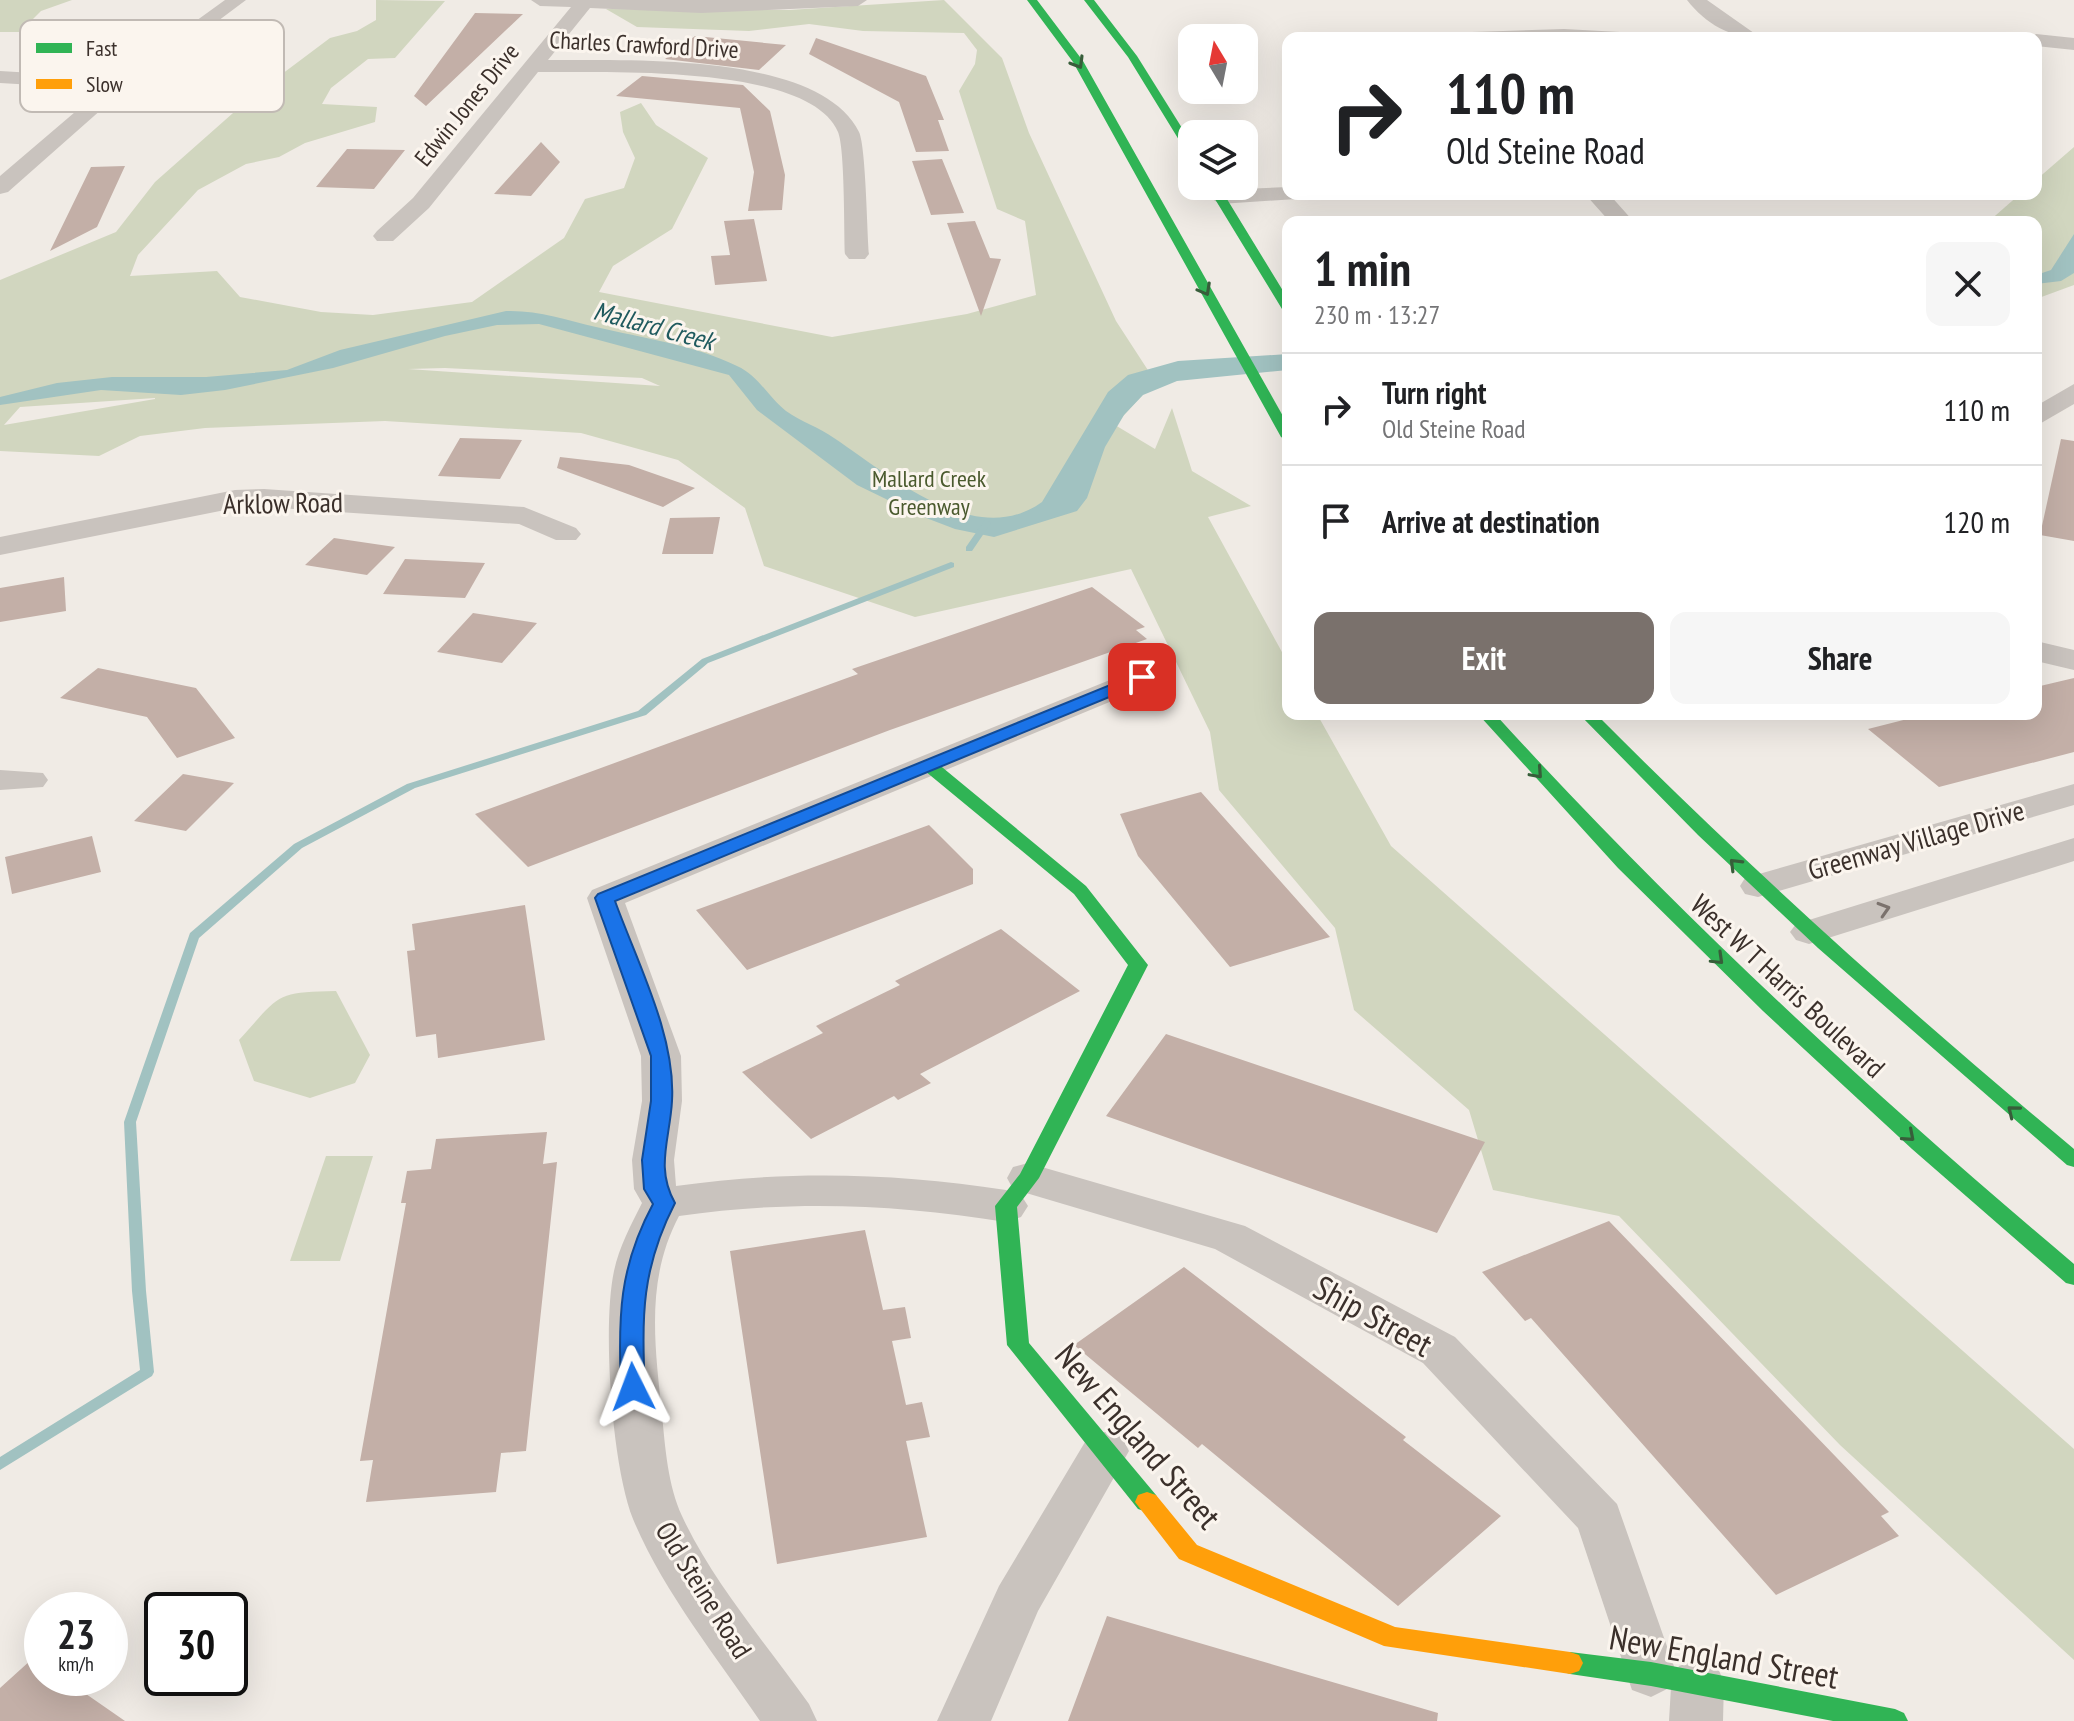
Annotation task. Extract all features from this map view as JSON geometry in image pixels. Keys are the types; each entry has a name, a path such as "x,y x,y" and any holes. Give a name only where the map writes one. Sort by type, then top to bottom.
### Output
{"main road":[{"path":"1032,0 1078,61 1282,426"},
{"path":"1066,0 1122,43"},
{"path":"1089,0 1122,43 1178,131"},
{"path":"1221,200 1282,299"},
{"name":"West W T Harris Boulevard","path":"1491,720 1617,861 1682,925 1878,1109 2074,1277"},
{"name":"West W T Harris Boulevard","path":"1593,720 1758,886 1963,1070 2074,1160"},
{"path":"931,767 1080,890 1138,965 1017,1192"},
{"name":"New England Street","path":"1017,1192 1018,1345 1188,1552 1393,1638 1682,1693 1895,1721"}],"street":[{"path":"209,20 237,0"},
{"path":"540,0 701,7 858,0"},
{"path":"1696,0 1739,32"},
{"name":"Edwin Jones Drive","path":"385,236 421,203 585,2"},
{"path":"2042,41 2074,44"},
{"name":"Charles Crawford Drive","path":"533,66 715,72 770,81 823,100 846,122 850,134 857,254"},
{"path":"0,77 20,78"},
{"path":"0,187 88,112"},
{"path":"1258,193 1282,194"},
{"path":"1602,200 1617,216"},
{"path":"2042,414 2074,392"},
{"name":"Arklow Road","path":"0,546 235,499 264,498 524,516 566,534"},
{"path":"2042,652 2074,660"},
{"path":"664,1203 655,1189 653,1160 662,1101 661,1056 605,898 931,767 1142,677"},
{"name":"Greenway Village Drive","path":"1758,886 2074,794"},
{"path":"1983,819 2037,861"},
{"name":"Greenway Village Drive","path":"1809,932 2074,849"},
{"name":"Ship Street","path":"664,1203 755,1191 1017,1192 1230,1237 1439,1350 1600,1518 1682,1693"},
{"name":"Old Steine Road","path":"664,1203 647,1235 636,1270 630,1326 642,1453 657,1517 688,1573 790,1721"},
{"path":"964,1721 1017,1601 1105,1451"}],"green space":[{"path":"0,0 72,0 41,11 32,20 20,20 20,32 0,32"},
{"name":"Mallard Creek Greenway","path":"376,0 445,1 395,58 368,59 331,88 322,104 377,107 375,122 305,143 279,157 246,164 198,190 138,255 130,276 217,271 240,297 321,312 373,315 472,302 564,238 585,199 624,188 635,158 623,132 620,112 641,103 656,125 708,158 672,229 613,266 599,292 832,337 967,314 1036,295 1025,221 997,209 959,91 975,64 977,50 964,33 863,31 809,24 749,31 637,27 606,9 789,10 944,0 1002,58 1029,133 1116,321 1155,381 1115,425 1155,449 1172,408 1192,471 1251,506 1208,517 1282,652 1282,720 1320,720 1391,846 2074,1449 2074,1660 1840,1445 1619,1216 1493,1190 1469,1110 1354,1010 1335,928 1219,790 1210,732 1131,569 915,617 764,566 745,508 678,460 581,433 385,421 205,428 140,436 99,456 0,451 0,280 116,232 155,182 234,112 284,112 284,72 330,38 357,31 376,20","holes":["445,368 642,378 660,386 408,369","155,399 4,425 20,407"]},
{"path":"2074,147 2074,285 2042,297 2042,216 1995,216 2013,200 2042,200 2042,175"},
{"path":"336,991 370,1055 355,1083 310,1098 254,1081 239,1040 280,999 300,993"},
{"path":"326,1156 373,1156 340,1261 290,1261"}],"water":[{"path":"2074,234 2074,273 2061,281 2042,283 2042,273 2051,270"},
{"path":"506,311 552,316 668,343 721,359 745,370 786,411 828,434 905,487 960,513 988,518 1016,515 1042,502 1108,392 1128,375 1178,361 1282,354 1282,371 1177,381 1143,395 1124,415 1105,447 1087,498 1077,511 994,537 955,529 857,485 757,410 729,375 539,324 497,325 445,336 333,368 225,390 181,395 101,390 0,405 0,397 57,383 112,377 206,377 287,370 340,350"}],"building":[{"path":"475,13 523,14 426,106 414,96"},
{"path":"695,36 786,45 759,70 665,59"},
{"path":"816,38 926,76 944,120 938,120 949,151 916,152 899,102 809,54"},
{"path":"642,76 743,85 770,111 785,175 782,210 748,211 754,172 740,108 616,96"},
{"path":"541,142 560,162 531,196 494,194"},
{"path":"347,149 405,150 374,189 316,187"},
{"path":"942,159 964,213 931,215 912,161"},
{"path":"125,166 97,227 50,251 91,167"},
{"path":"754,219 767,281 715,285 711,256 730,255 724,221"},
{"path":"975,221 990,258 1001,259 981,316 947,223"},
{"path":"460,438 522,440 500,479 438,476"},
{"path":"2061,439 2074,441 2074,541 2042,535"},
{"path":"560,457 629,465 695,488 663,507 557,468"},
{"path":"720,517 713,554 662,554 670,518"},
{"path":"334,538 395,547 367,575 305,565"},
{"path":"405,559 485,563 465,598 383,594"},
{"path":"64,577 66,611 0,622 0,588"},
{"path":"1092,587 1145,627 1136,630 1147,639 890,730 528,867 475,814 858,674 852,669"},
{"path":"473,613 537,623 502,663 437,652"},
{"path":"98,668 196,688 235,738 177,758 147,717 60,698"},
{"path":"2074,678 2074,752 1939,787 1868,729 1903,720 2042,720 2042,686"},
{"path":"183,774 234,783 186,831 134,821"},
{"path":"1201,792 1330,937 1230,967 1138,856 1120,814"},
{"path":"929,825 973,869 973,884 747,970 696,910"},
{"path":"92,836 101,872 12,894 5,857"},
{"path":"525,905 545,1040 438,1058 436,1034 416,1037 407,951 415,950 412,924"},
{"path":"1001,929 1080,991 920,1074 931,1083 898,1100 894,1096 811,1139 742,1072 823,1033 816,1026 900,985 895,981"},
{"path":"1166,1034 1485,1142 1437,1233 1106,1116"},
{"path":"547,1132 543,1164 557,1162 526,1451 501,1453 496,1492 366,1502 373,1460 360,1461 406,1203 401,1203 407,1171 431,1169 436,1139"},
{"path":"1609,1221 1889,1512 1881,1516 1899,1536 1776,1595 1531,1318 1525,1321 1482,1272"},
{"path":"865,1230 883,1310 905,1307 911,1338 892,1341 906,1405 922,1402 930,1437 906,1441 927,1537 777,1564 730,1251"},
{"path":"1184,1267 1406,1437 1403,1440 1501,1516 1398,1606 1202,1444 1198,1448 1074,1345"},
{"path":"1107,1616 1438,1713 1437,1721 1068,1721"},
{"path":"24,1666 24,1696 89,1696 125,1721 0,1721 0,1688"}],"waterway":[{"path":"969,549 987,523"},
{"path":"0,1464 147,1372 139,1291 130,1122 194,936 298,846 411,786 642,713 705,661 951,565"}],"traffic: fast":[{"path":"1032,0 1078,61 1282,426"},
{"path":"1089,0 1132,56 1178,130"},
{"path":"1222,200 1282,299"},
{"path":"1491,720 1554,790 1696,936 1844,1076 2074,1277"},
{"path":"1593,720 1824,944 2074,1160"},
{"path":"931,767 1080,890 1138,965 1028,1178 1006,1206 1018,1345 1147,1502"},
{"path":"1570,1663 1651,1674 1895,1721"}],"traffic: slow":[{"path":"1147,1502 1188,1552 1393,1638 1570,1663"}],"route":[{"path":"633,1387 630,1326 636,1270 647,1235 664,1203 655,1189 653,1160 662,1101 661,1056 605,898 931,767 1142,677"}],"water label":[{"name":"Mallard Creek","path":"654,326"}]}
